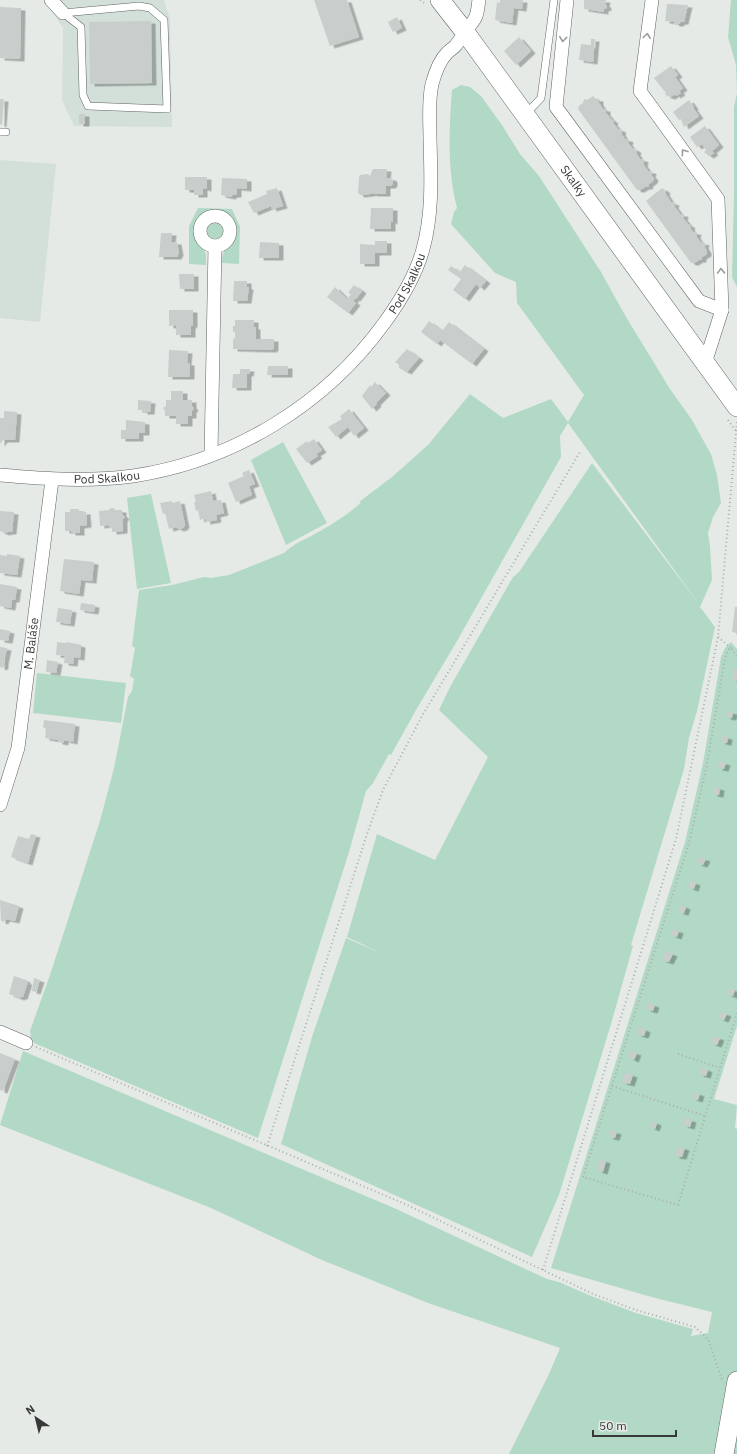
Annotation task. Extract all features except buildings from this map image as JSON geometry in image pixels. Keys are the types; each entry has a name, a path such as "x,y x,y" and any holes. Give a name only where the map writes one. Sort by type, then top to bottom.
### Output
{"street":[{"path":"51,0 63,13"},
{"name":"Skalky","path":"440,0 465,32 737,407"},
{"name":"Pod Skalkou","path":"0,475 52,480 99,479 135,476 173,467 242,442 264,430 290,415 317,395 339,375 367,345 391,314 418,265 428,228 431,188 429,114 432,85 440,62 456,45 476,16 478,0"},
{"path":"567,0 556,107 699,301 722,310"},
{"path":"652,0 640,91 718,200 722,310 705,363"},
{"path":"212,454 215,246"},
{"name":"M. Baláše","path":"0,805 18,748 52,480"},
{"path":"0,1032 26,1043"},
{"path":"724,1454 736,1388"}],"lane":[{"path":"525,115 541,98 554,0"},
{"path":"139,6 150,8 164,20 167,109 88,106 83,95 81,27 63,13 139,6"}],"path":[{"path":"543,1270 676,839 718,637 737,432 737,407"},
{"path":"267,1146 367,834 383,790 422,716 580,452"},
{"path":"718,637 731,648 737,656"},
{"path":"731,648 728,650 725,658 707,764 689,843 583,1177 678,1205 737,1013"},
{"path":"26,1043 405,1204 600,1296 636,1310 695,1327 708,1339 725,1392 736,1388"},
{"path":"678,1054 720,1068"},
{"path":"612,1086 705,1116"}],"shaded area":[{"path":"46,0 164,0 170,19 172,127 74,126 62,100 63,28"},
{"path":"0,160 56,164 40,322 0,318"}],"green space":[{"path":"731,0 737,0 737,93 736,65 728,37"},
{"path":"461,85 470,87 481,96 502,125 520,154 539,176 601,272 626,317 670,389 692,420 711,454 717,475 721,503 713,517 708,533 712,580 700,607 715,627 697,711 689,738 684,769 631,945 633,946 611,1024 559,1195 532,1257 281,1144 312,1037 346,938 383,954 347,937 377,834 435,860 488,757 439,710 450,687 513,577 519,572 592,463 699,604 568,423 560,436 561,457 391,755 389,754 373,783 366,791 349,852 258,1138 34,1043 31,1038 30,1031 50,975 100,821 114,768 128,697 132,691 134,679 130,676 135,648 132,646 139,590 172,585 204,577 211,578 229,575 284,553 297,543 317,533 342,517 392,477 428,445 470,394 503,418 551,399 568,422 584,395 517,303 516,282 495,273 451,224 454,212 457,208 450,164 452,90"},
{"path":"737,93 737,287 732,277 734,107"},
{"path":"198,208 232,209 240,227 239,264 222,263 223,254 235,234 233,222 223,213 209,212 198,220 195,227 197,239 205,251 206,265 189,264 189,226"},
{"path":"215,223 222,228 223,231 218,238 215,239 208,234 207,231 212,224"},
{"path":"283,442 327,523 286,545 251,460"},
{"path":"151,494 171,583 137,589 127,498"},
{"path":"731,642 737,649 737,1026 714,1099 737,1105 735,1128 737,1129 737,1454 509,1454 549,1374 560,1348 428,1303 322,1260 211,1208 0,1125 23,1051 394,1208 547,1279 559,1282 636,1313 693,1329 691,1336 708,1333 712,1312 655,1298 551,1268 685,842 703,763 721,657 725,648"},
{"path":"37,673 126,683 121,723 33,713"}]}
